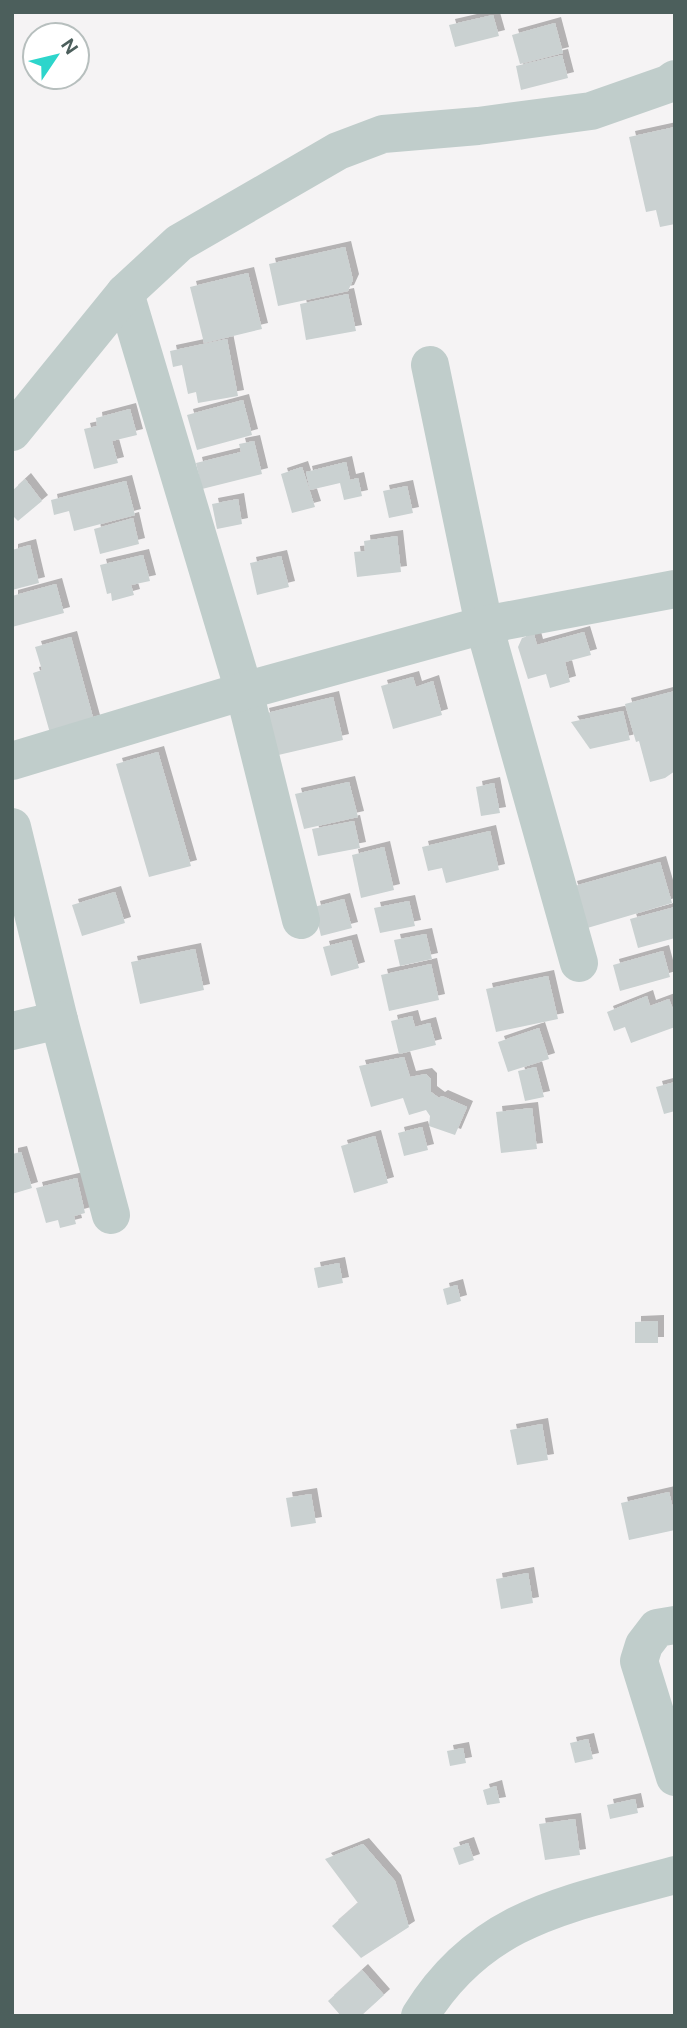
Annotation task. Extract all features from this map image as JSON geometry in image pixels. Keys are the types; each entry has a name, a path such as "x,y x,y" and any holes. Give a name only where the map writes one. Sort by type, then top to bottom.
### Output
{"street":[{"path":"12,432 125,293 179,243 338,151 383,134 478,126 591,111 668,84 675,79"},
{"path":"125,293 244,691 301,920"},
{"path":"430,365 484,625 579,963"},
{"path":"12,761 244,691 484,625 675,589"},
{"path":"12,827 59,1020 111,1215"},
{"path":"12,1031 59,1020"},
{"path":"675,1625 657,1628 644,1644 639,1661 675,1777"},
{"path":"420,2016 437,1989 467,1958 508,1929 544,1911 675,1875"}],"building":[{"path":"493,15 499,36 455,47 449,25"},
{"path":"555,23 563,53 520,64 512,35"},
{"path":"562,55 568,78 521,90 516,66"},
{"path":"675,127 675,224 660,227 656,210 646,212 629,137"},
{"path":"345,247 353,280 348,291 278,306 269,264"},
{"path":"248,273 262,329 204,343 190,287"},
{"path":"348,294 356,331 306,340 300,304"},
{"path":"227,339 238,396 198,403 196,392 188,394 182,365 173,367 170,351"},
{"path":"243,400 252,435 197,450 187,415"},
{"path":"130,409 137,435 112,441 118,463 94,469 84,429 97,426 96,418"},
{"path":"254,441 262,474 202,489 196,463 241,452 239,444"},
{"path":"346,462 350,480 358,478 362,496 344,500 340,483 310,490 306,472"},
{"path":"302,467 315,507 292,513 281,474"},
{"path":"25,479 42,501 18,521 12,515 12,491"},
{"path":"126,481 135,515 74,531 69,511 54,515 51,500"},
{"path":"407,486 413,513 389,518 383,491"},
{"path":"238,499 242,524 217,529 212,504"},
{"path":"133,518 139,544 100,554 94,529"},
{"path":"397,536 401,572 357,577 354,552 365,551 364,541"},
{"path":"30,545 39,583 12,590 12,550"},
{"path":"143,555 150,581 131,585 134,595 112,601 111,593 107,594 100,565"},
{"path":"281,556 289,587 257,595 250,563"},
{"path":"56,584 64,613 12,627 12,596"},
{"path":"584,632 591,655 565,662 570,682 550,688 546,674 528,679 518,647 522,638 534,634 537,645"},
{"path":"71,637 94,721 50,733 33,673 42,670 35,647"},
{"path":"413,677 416,687 433,681 442,715 393,729 381,686"},
{"path":"675,691 675,771 665,778 650,782 625,704"},
{"path":"333,697 343,740 274,756 263,714"},
{"path":"623,711 630,740 590,749 571,722"},
{"path":"158,752 191,866 149,877 116,764"},
{"path":"349,782 358,817 304,829 295,794"},
{"path":"494,783 500,813 481,816 476,787"},
{"path":"354,821 360,848 318,856 312,829"},
{"path":"490,831 499,870 446,883 442,868 428,871 422,847"},
{"path":"384,847 394,890 361,898 352,855"},
{"path":"660,862 672,903 584,929 571,887"},
{"path":"115,892 125,923 82,936 72,905"},
{"path":"344,899 352,928 321,936 314,907"},
{"path":"409,901 415,926 380,933 374,908"},
{"path":"675,907 675,938 638,948 630,919"},
{"path":"426,934 432,959 400,966 394,940"},
{"path":"351,940 359,968 331,976 323,947"},
{"path":"195,949 204,990 140,1004 131,962"},
{"path":"663,951 670,977 620,991 613,965"},
{"path":"431,964 439,1000 389,1011 381,975"},
{"path":"548,976 558,1019 496,1032 486,989"},
{"path":"647,996 650,1006 669,999 675,1014 675,1027 631,1043 625,1027 614,1031 607,1012"},
{"path":"412,1016 415,1027 430,1023 436,1045 399,1054 391,1021"},
{"path":"539,1028 549,1059 508,1072 498,1042"},
{"path":"404,1057 410,1077 426,1074 431,1079 431,1092 439,1098 442,1096 467,1107 455,1135 429,1126 430,1116 426,1110 409,1115 403,1098 371,1107 359,1066"},
{"path":"536,1067 544,1097 525,1101 518,1071"},
{"path":"675,1082 675,1111 664,1114 656,1087"},
{"path":"532,1108 537,1149 501,1153 496,1112"},
{"path":"422,1127 428,1150 404,1156 398,1133"},
{"path":"375,1136 388,1183 354,1193 341,1146"},
{"path":"21,1152 32,1188 12,1194 12,1154"},
{"path":"77,1178 85,1213 74,1216 76,1224 60,1228 58,1220 46,1223 36,1188"},
{"path":"339,1263 343,1283 318,1288 314,1268"},
{"path":"457,1285 461,1301 447,1305 443,1289"},
{"path":"658,1321 658,1343 635,1343 635,1322"},
{"path":"542,1424 548,1460 517,1465 510,1430"},
{"path":"669,1492 675,1516 675,1530 629,1540 621,1503"},
{"path":"311,1494 316,1523 291,1527 286,1498"},
{"path":"528,1573 533,1603 501,1609 496,1579"},
{"path":"588,1739 593,1759 575,1763 570,1743"},
{"path":"463,1748 466,1763 450,1766 447,1751"},
{"path":"496,1786 500,1803 487,1805 483,1790"},
{"path":"635,1799 638,1813 610,1819 607,1805"},
{"path":"575,1819 580,1855 545,1860 539,1824"},
{"path":"468,1843 474,1860 459,1865 453,1848"},
{"path":"363,1844 395,1881 409,1927 361,1958 332,1926 358,1903 325,1859"},
{"path":"362,1970 384,1995 361,2016 341,2016 328,2001"}]}
